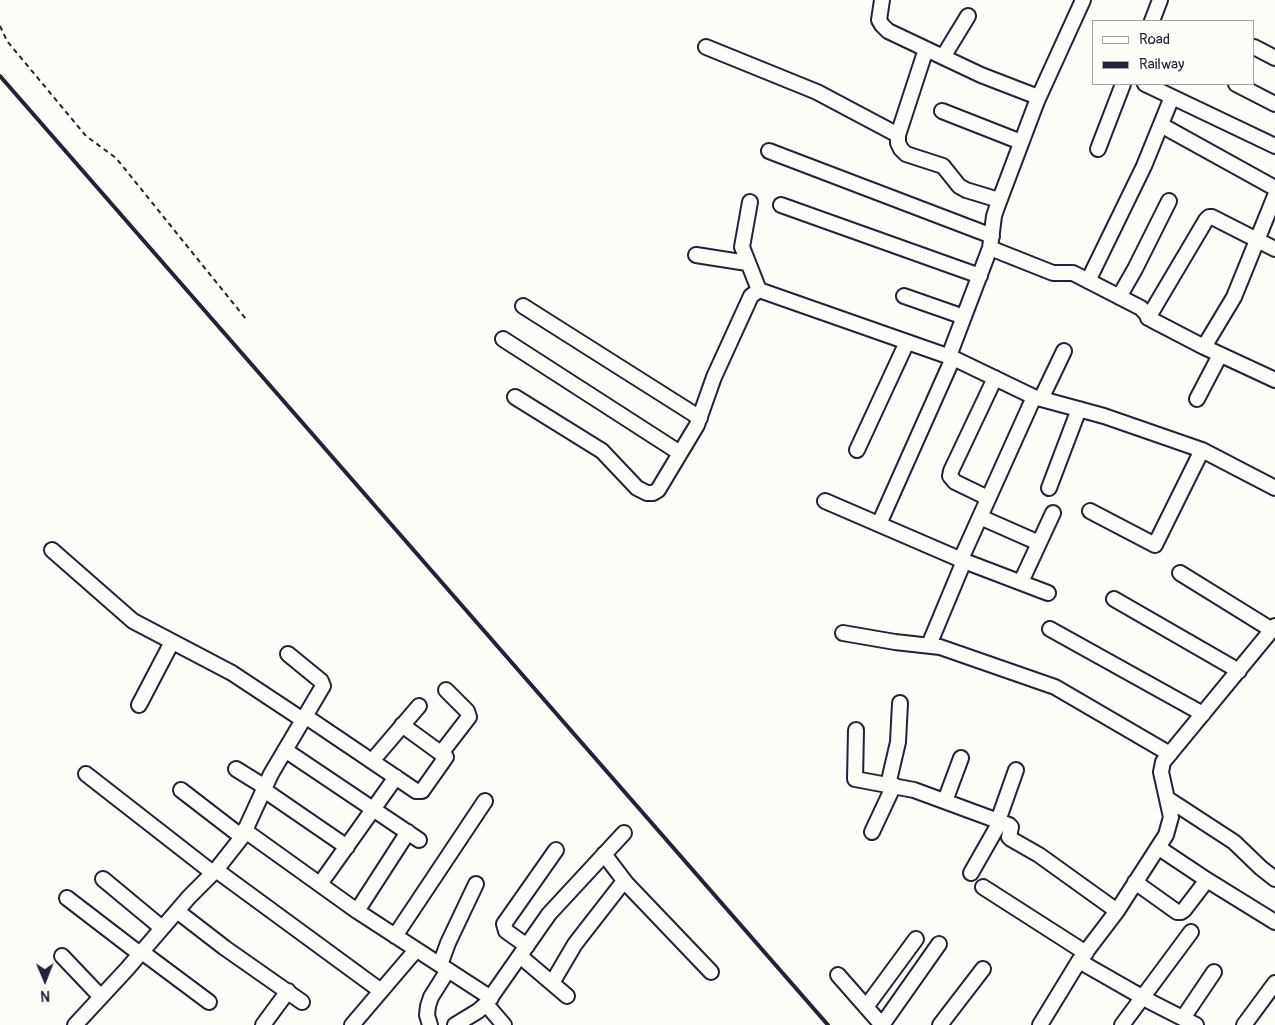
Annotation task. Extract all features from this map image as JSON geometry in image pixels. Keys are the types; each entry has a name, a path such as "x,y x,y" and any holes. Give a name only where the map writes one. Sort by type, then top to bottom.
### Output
{"street":[{"path":"882,0 880,20 888,31 981,75 1038,98"},
{"path":"879,524 951,357 991,242 994,216 999,200 1038,98 1083,0"},
{"path":"1152,20 1160,0"},
{"path":"944,57 968,16"},
{"path":"706,47 817,92 898,135"},
{"path":"1255,48 1275,58"},
{"path":"926,49 898,135 898,143 901,150 906,154 943,166 960,186 966,190 999,200"},
{"path":"1098,149 1123,85"},
{"path":"1147,85 1275,146"},
{"path":"1238,85 1275,104"},
{"path":"1088,281 1144,166 1172,97"},
{"path":"942,111 1021,142"},
{"path":"1160,125 1275,188"},
{"path":"769,151 991,242 1053,273 1072,273 1141,308 1148,318 1220,355 1275,380"},
{"path":"1204,347 1234,297 1275,196"},
{"path":"1119,297 1169,200"},
{"path":"750,202 742,247 759,290 951,357 1037,398 1104,416 1202,450 1275,488"},
{"path":"781,205 980,276"},
{"path":"1148,318 1206,220 1212,217 1275,249"},
{"path":"696,255 747,263"},
{"path":"515,396 602,451 637,488 647,493 653,493 658,490 700,418 714,378 751,296 759,290"},
{"path":"904,296 964,317"},
{"path":"524,306 700,418"},
{"path":"503,339 680,453"},
{"path":"857,450 908,342"},
{"path":"929,645 988,498 1037,398 1064,351"},
{"path":"1197,399 1220,355"},
{"path":"988,498 955,482 950,476 995,378"},
{"path":"1049,488 1079,409"},
{"path":"1090,511 1155,545 1202,450"},
{"path":"825,501 963,560 1048,592"},
{"path":"1021,582 1052,513"},
{"path":"980,517 1039,543"},
{"path":"52,550 133,621 232,673 372,761 416,791 422,791 445,759 445,755 402,725"},
{"path":"1040,1025 1083,957 1117,911 1166,835 1171,817 1161,772 1163,762 1274,628 1180,573"},
{"path":"1114,599 1239,670"},
{"path":"1050,629 1203,714"},
{"path":"843,633 950,649 1055,687 1170,754"},
{"path":"139,704 172,642"},
{"path":"75,1025 177,911 215,872 243,833 264,788 322,683 288,654"},
{"path":"442,752 469,717 467,710 446,690"},
{"path":"872,832 891,785 898,742 900,703"},
{"path":"372,761 419,706"},
{"path":"856,730 855,779 909,788 1011,827 1009,837 1011,839 1039,855 1117,911"},
{"path":"285,750 413,836 357,911"},
{"path":"945,801 961,758"},
{"path":"236,769 347,847"},
{"path":"971,873 999,821 1016,770"},
{"path":"86,774 215,872 381,991"},
{"path":"320,884 396,777"},
{"path":"181,790 357,911 444,968 489,1001 504,1025"},
{"path":"1168,799 1234,842 1275,879"},
{"path":"395,936 485,801"},
{"path":"455,1025 478,1011 489,1001 557,904 624,832"},
{"path":"1159,848 1206,880 1275,922"},
{"path":"556,850 504,924 506,930 523,951 552,983 567,996"},
{"path":"604,854 624,881 711,972"},
{"path":"103,879 162,928"},
{"path":"1136,882 1177,912 1180,912 1184,910 1206,880"},
{"path":"552,983 575,944 624,881"},
{"path":"430,1025 427,1015 428,1006 444,968 448,944 476,884"},
{"path":"983,887 1142,998 1196,1025"},
{"path":"67,898 209,1002"},
{"path":"177,911 225,948 302,1002"},
{"path":"1129,1023 1142,998 1191,932"},
{"path":"866,1007 916,939"},
{"path":"838,975 882,1025 939,944"},
{"path":"352,1025 416,950"},
{"path":"62,956 101,997"},
{"path":"940,1025 983,969"},
{"path":"1183,1018 1214,972"},
{"path":"1244,1025 1275,983"},
{"path":"263,1025 288,992"}],"path":[{"path":"0,26 7,41 86,136 116,158 246,319"}],"railway":[{"path":"0,76 828,1025"}]}
